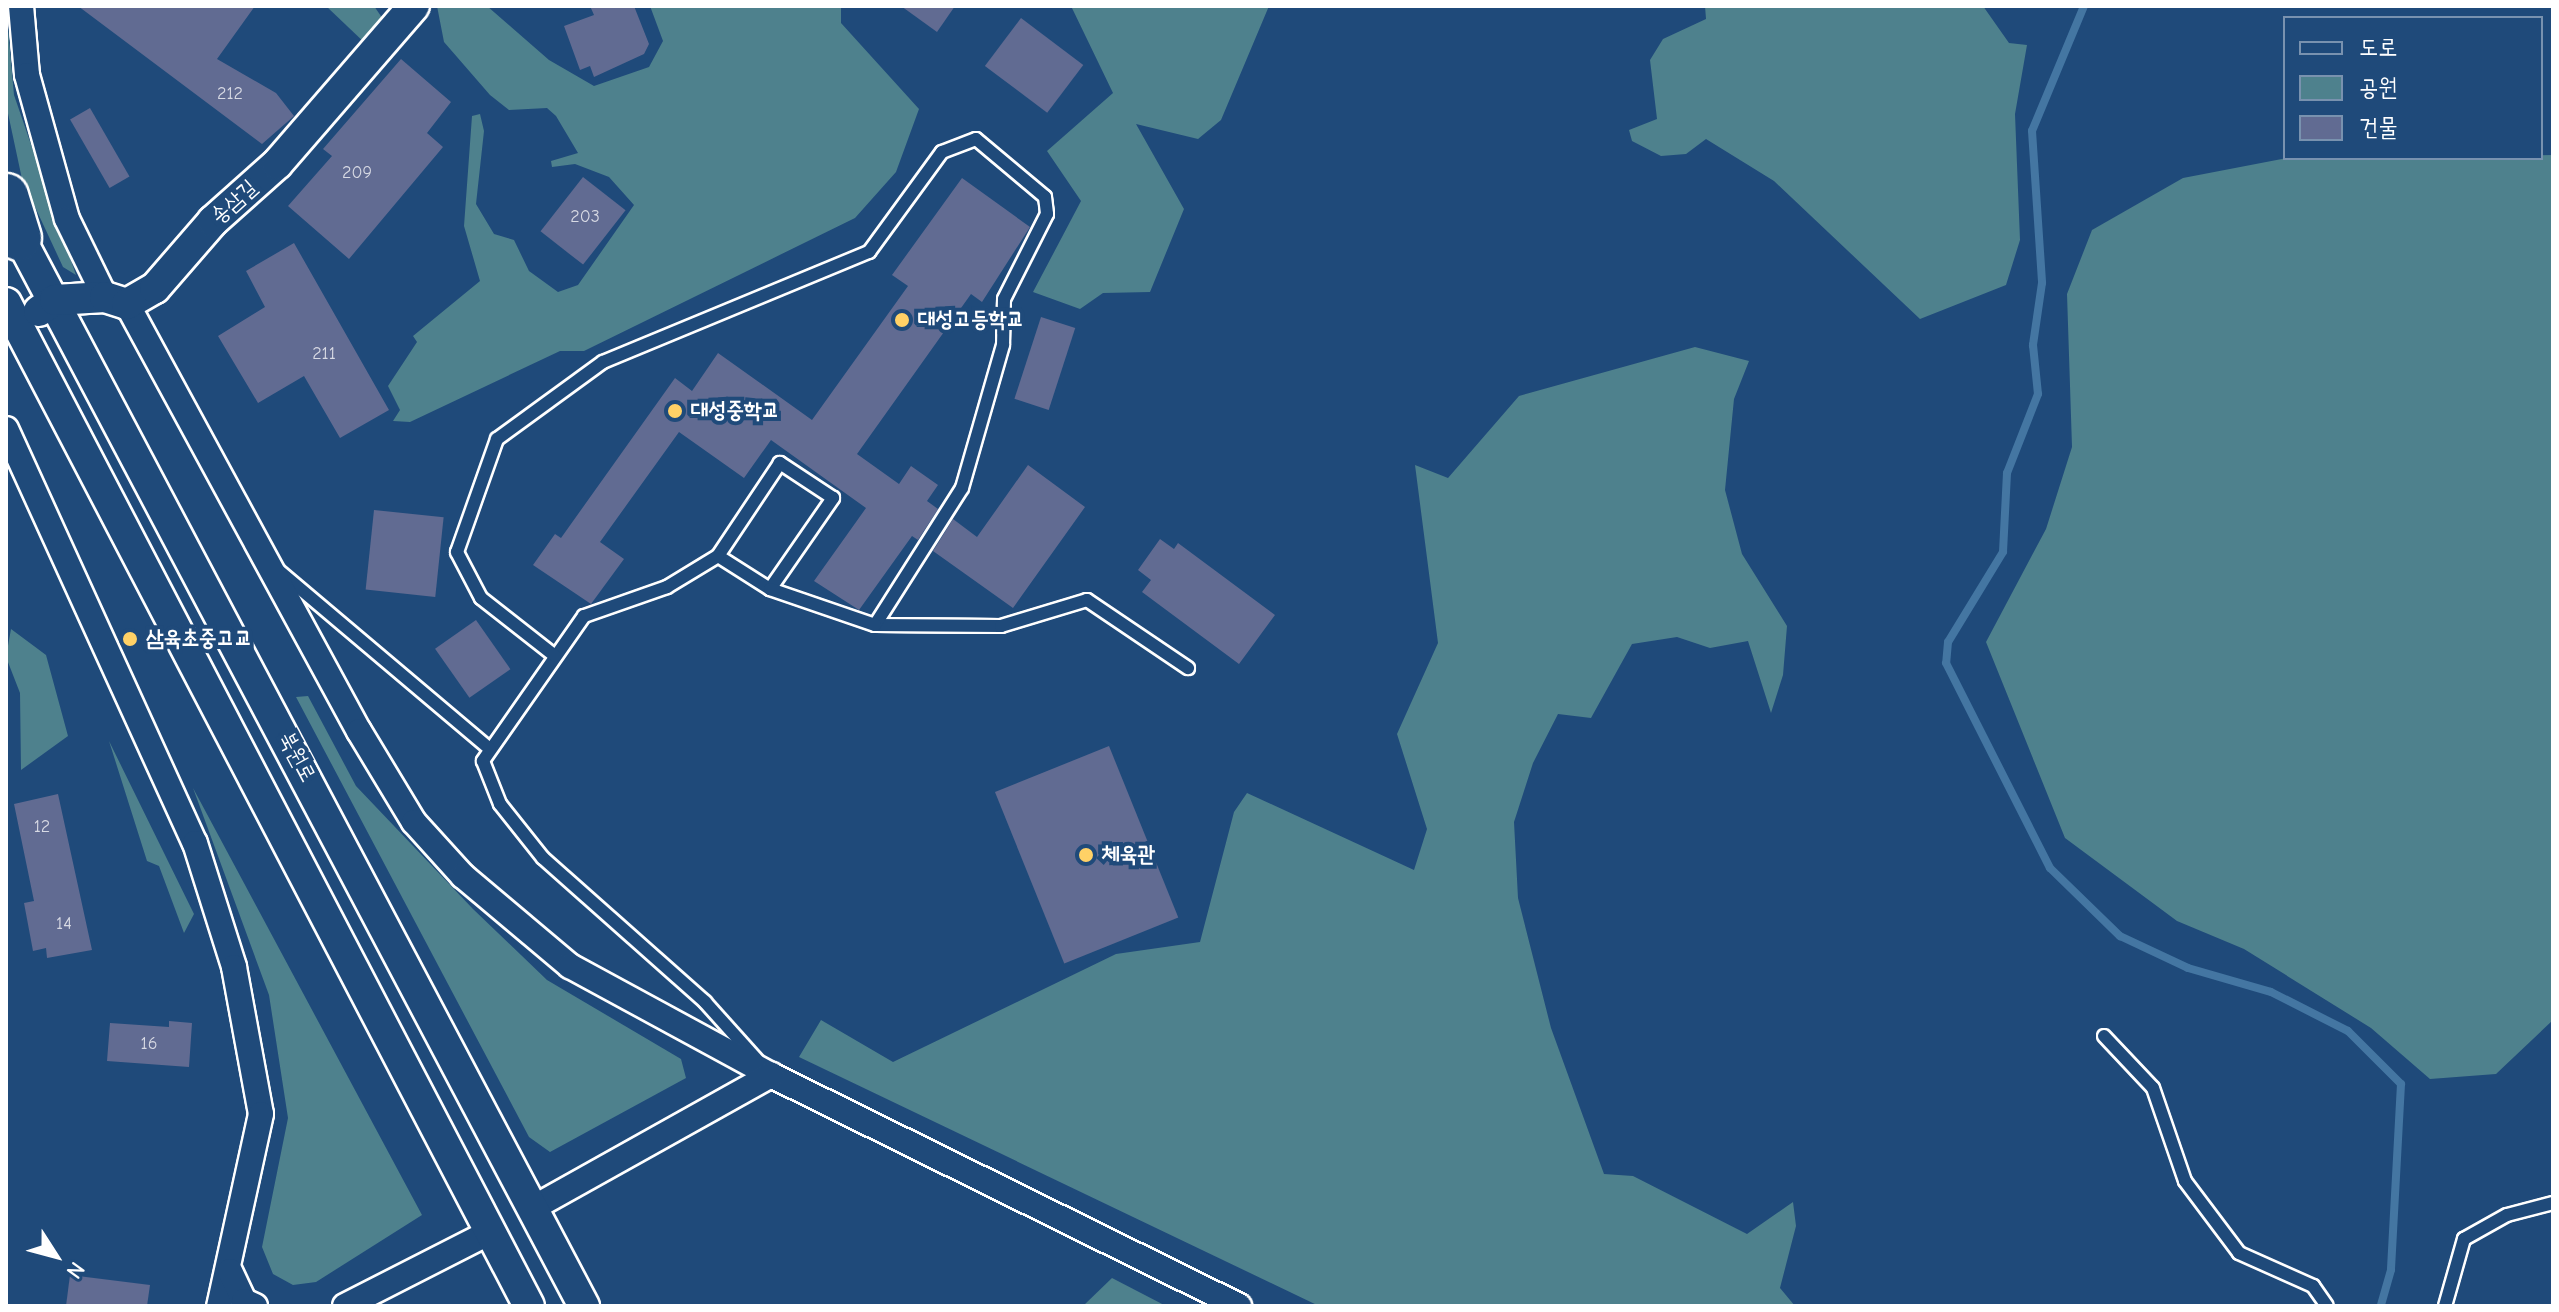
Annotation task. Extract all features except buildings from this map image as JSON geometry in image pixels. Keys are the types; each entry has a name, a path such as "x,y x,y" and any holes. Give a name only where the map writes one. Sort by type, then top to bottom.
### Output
{"highway":[{"path":"6,196 13,224"}],"street":[{"path":"21,6 27,75 67,219 414,822 463,876 570,966 771,1075 1239,1306"},
{"name":"송삼길","path":"116,300 155,288 213,221 277,164 414,6"},
{"name":"북원로","path":"13,224 584,1306"},
{"path":"116,300 55,300 10,321 529,1306"},
{"path":"6,429 195,843 234,967 261,1114 230,1271 219,1306"},
{"path":"345,1306 490,1232 771,1075"},
{"path":"230,1271 244,1301 255,1306"}],"lane":[{"path":"555,656 481,598 457,552 497,439 603,362 869,252 942,152 976,139 1045,197 1047,214 1004,299 1003,345 962,488 875,625"},
{"path":"770,589 833,498 780,463 718,556 667,587 584,616 483,761 500,804 543,858 705,1002 771,1075"},
{"path":"718,556 770,589 875,625 1001,626 1087,600 1188,668"},
{"path":"264,558 490,749"},
{"path":"2104,1036 2153,1088 2185,1181 2239,1253 2313,1286 2327,1306"},
{"path":"2445,1306 2464,1239 2507,1215 2553,1203"}],"green space":[{"path":"6,6 14,95 76,275 63,267 22,179 6,104"},
{"path":"326,6 374,6 385,22 367,45"},
{"path":"437,6 487,6 549,60 594,86 649,67 663,41 650,6 841,6 841,23 919,109 896,172 855,218 584,351 560,351 410,422 393,421 400,410 388,386 417,342 413,336 480,281 464,226 472,116 480,114 484,131 476,204 494,234 514,240 529,271 558,292 578,285 634,205 609,177 575,164 552,167 551,161 578,153 556,116 547,108 509,110 490,95 444,42"},
{"path":"1071,6 1269,6 1221,120 1198,139 1136,124 1184,209 1150,292 1103,293 1080,309 1033,292 1081,201 1047,151 1113,93"},
{"path":"1705,6 1983,6 2009,43 2027,45 2015,114 2020,240 2006,285 1920,319 1774,181 1706,139 1686,154 1661,156 1632,141 1629,130 1657,119 1650,60 1663,39 1706,19"},
{"path":"2543,155 2553,155 2553,1020 2496,1074 2430,1079 2371,1028 2244,949 2177,921 2065,838 1986,642 2046,529 2072,447 2067,294 2092,230 2183,178 2283,159 2543,160"},
{"path":"1695,347 1749,361 1734,399 1725,490 1742,554 1787,626 1783,675 1771,713 1748,641 1710,648 1677,637 1632,644 1591,718 1558,714 1533,763 1514,822 1518,898 1551,1028 1604,1174 1633,1176 1747,1234 1793,1202 1796,1226 1780,1288 1795,1306 1319,1306 799,1057 821,1020 893,1062 1116,954 1200,942 1234,812 1247,793 1414,870 1427,829 1397,734 1438,643 1415,465 1448,478 1519,396"},
{"path":"11,629 46,655 68,736 21,770 20,693 6,657"},
{"path":"308,696 356,786 473,909 547,980 681,1059 686,1078 550,1152 529,1137 296,697"},
{"path":"109,741 194,914 184,933 159,866 147,861"},
{"path":"193,788 422,1215 316,1282 293,1285 273,1274 262,1247 288,1118 269,995"},
{"path":"1112,1278 1166,1306 1083,1306"}],"waterway":[{"path":"2084,6 2032,131 2042,283 2033,345 2038,394 2007,473 2003,552 1948,642 1946,663 2050,868 2120,936 2188,968 2271,992 2348,1031 2401,1084 2391,1270 2381,1306"}],"place":[{"name":"대성고등학교","path":"902,320"},
{"name":"대성중학교","path":"675,411"},
{"name":"삼육초중고교","path":"130,639"},
{"name":"체육관","path":"1086,855"}]}
